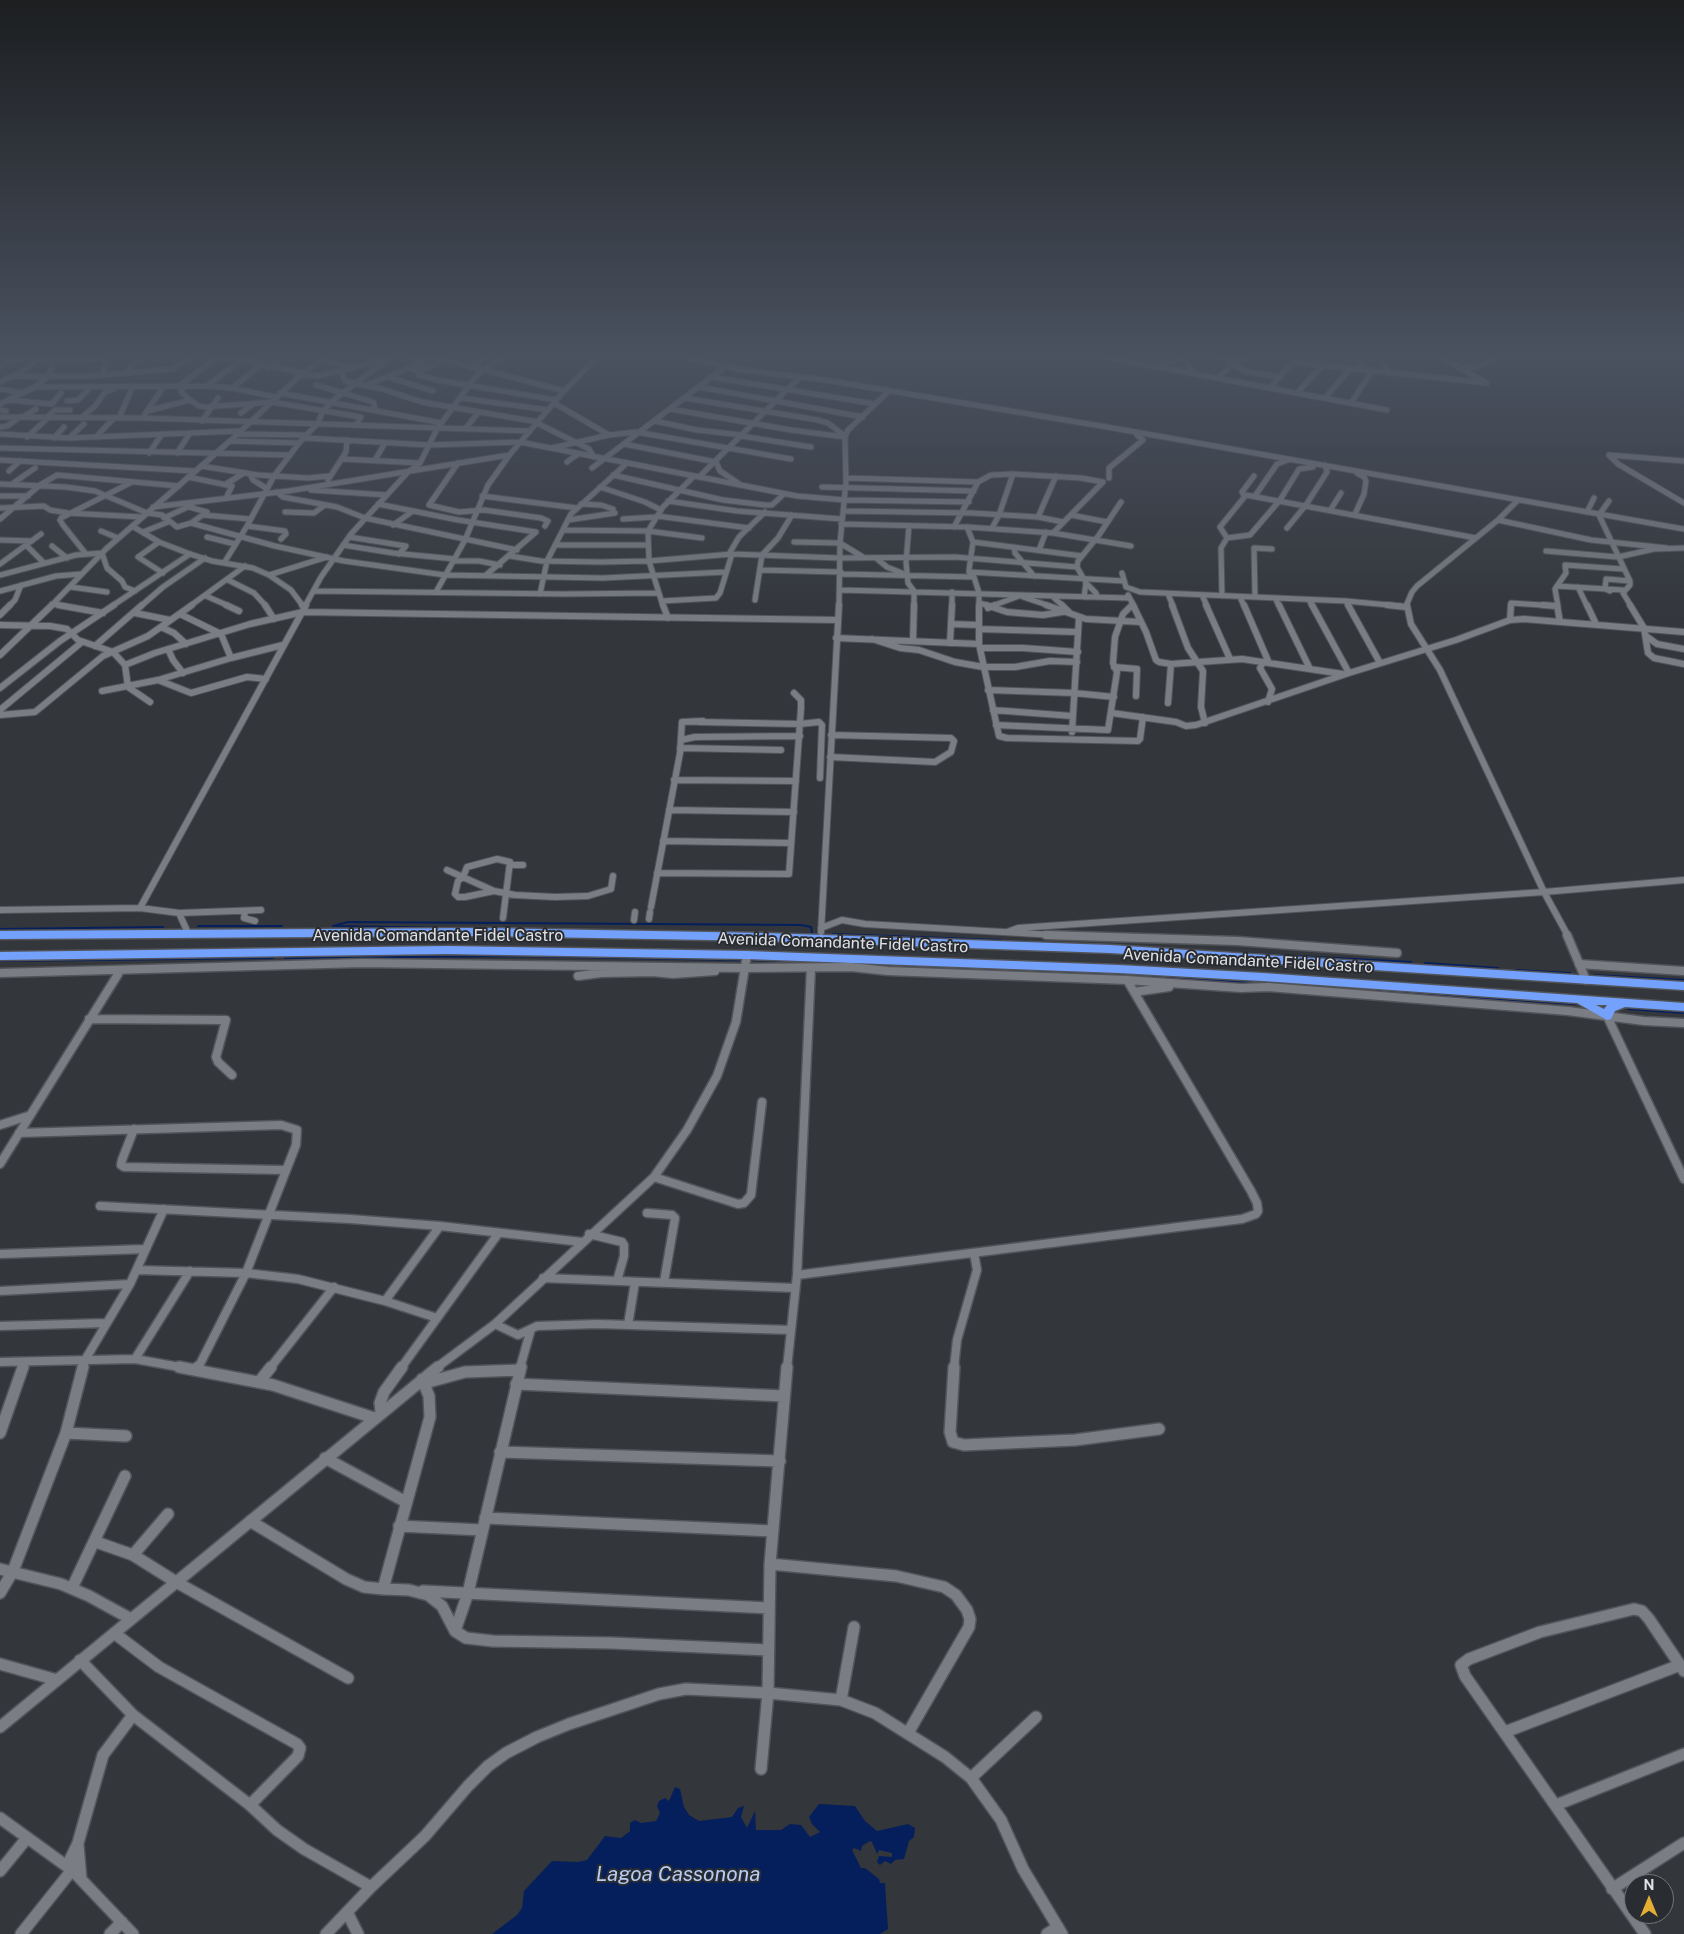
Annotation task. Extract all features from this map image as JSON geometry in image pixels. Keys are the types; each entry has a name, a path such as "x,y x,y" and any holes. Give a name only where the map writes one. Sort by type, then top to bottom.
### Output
{"highway":[{"name":"Avenida Comandante Fidel Castro","path":"0,935 188,933 821,934 1276,959 1684,986"},
{"name":"Avenida Comandante Fidel Castro","path":"0,956 447,950 747,955 1128,970 1349,982 1684,1007"},
{"path":"1573,999 1607,1016 1611,1008 1626,1003"}],"street":[{"path":"149,453 155,444"},
{"path":"177,453 183,444"},
{"path":"2,652 71,587 81,574 118,538 226,444"},
{"path":"244,455 253,444"},
{"path":"224,563 247,526 262,494 297,444"},
{"path":"327,484 329,476 346,452 346,444"},
{"path":"375,460 385,444"},
{"path":"413,444 452,444"},
{"path":"436,592 465,540 488,485 518,444"},
{"path":"531,444 784,494 845,500 969,502"},
{"path":"550,448 564,444"},
{"path":"577,444 589,449 594,457"},
{"path":"592,468 624,444"},
{"path":"625,444 716,462"},
{"path":"705,444 791,459"},
{"path":"668,618 658,593 649,561 648,532 656,516 668,502 734,444"},
{"path":"793,444 810,447"},
{"path":"821,934 841,573 839,558 846,488 845,444"},
{"path":"1109,478 1109,468 1137,444"},
{"path":"1204,444 1684,529"},
{"path":"140,908 332,557 365,518 408,472 420,462 429,445"},
{"path":"0,448 290,455"},
{"path":"567,462 578,454"},
{"path":"153,507 313,488 327,484 509,455"},
{"path":"1684,461 1609,455 1618,464 1684,503"},
{"path":"342,459 420,462"},
{"path":"0,460 194,471"},
{"path":"1255,496 1277,464 1292,460"},
{"path":"8,471 20,461"},
{"path":"716,462 720,470 741,485"},
{"path":"458,463 428,504 459,512 488,510 541,518 548,521 545,526"},
{"path":"540,594 547,561 568,520 579,506 626,463"},
{"path":"200,466 247,474 308,478 329,476"},
{"path":"1222,596 1220,554 1221,548 1228,538 1250,535 1280,500 1299,469 1325,466"},
{"path":"1287,528 1306,505 1327,472 1325,466"},
{"path":"12,484 35,468"},
{"path":"1353,470 1364,477 1366,481 1364,494 1355,514"},
{"path":"226,484 247,474"},
{"path":"247,474 266,488"},
{"path":"846,478 978,482 991,475 1013,474 1093,479 1104,482 1053,533"},
{"path":"992,528 999,516 1013,474"},
{"path":"1,517 15,508 40,485 60,475 180,486"},
{"path":"613,476 710,497 765,505 772,505 784,494"},
{"path":"1038,517 1056,476"},
{"path":"1228,538 1220,527 1244,496 1242,492 1254,476"},
{"path":"188,478 226,484 233,487 226,498"},
{"path":"347,491 352,488 357,480"},
{"path":"902,491 903,480"},
{"path":"86,554 60,520 68,513 134,481"},
{"path":"954,527 978,482"},
{"path":"0,484 83,488 107,494 165,518 177,527 191,523 207,511 189,507"},
{"path":"600,487 645,502 661,510"},
{"path":"822,487 902,491 974,491"},
{"path":"325,504 314,513 284,514 313,488 387,495"},
{"path":"277,492 281,497 325,504 365,518 393,525 517,550"},
{"path":"1331,509 1341,493"},
{"path":"0,496 28,496"},
{"path":"482,496 579,506 601,505 614,511 598,521 568,520"},
{"path":"1244,496 1255,496 1331,509 1476,538"},
{"path":"700,506 710,497"},
{"path":"1587,512 1594,498"},
{"path":"1517,501 1498,520 1417,586 1406,607 1411,624 1428,648 1440,670 1544,892 1568,936 1586,980"},
{"path":"1599,515 1609,501"},
{"path":"142,532 197,502"},
{"path":"668,502 842,522 1046,532 1131,546"},
{"path":"1096,595 1077,567 1078,561 1121,502"},
{"path":"378,504 536,532 486,575"},
{"path":"758,512 765,505"},
{"path":"0,508 44,506 50,510 68,513 142,517"},
{"path":"161,506 164,510 165,518"},
{"path":"443,508 448,516"},
{"path":"393,525 413,511"},
{"path":"844,511 963,512 999,516 1038,517 1063,522"},
{"path":"448,516 459,512"},
{"path":"662,601 716,598 720,593 736,541 765,512"},
{"path":"204,515 250,519"},
{"path":"755,600 762,555 778,538 792,515"},
{"path":"1070,515 1107,522"},
{"path":"1599,515 1614,543 1623,569 1630,581 1624,594"},
{"path":"623,519 656,516 749,528"},
{"path":"1498,520 1568,536 1667,548"},
{"path":"598,521 598,532"},
{"path":"191,523 275,546 370,566 445,575 603,578 726,572"},
{"path":"132,526 159,542 190,554 224,563 245,566 269,575 291,590 304,611"},
{"path":"247,526 285,531 286,534 281,539"},
{"path":"909,526 906,557 908,582 914,591 913,641"},
{"path":"967,527 973,542 971,574 978,593 980,646 983,667 998,735 1004,738 1072,738 1138,741 1140,739 1143,717"},
{"path":"563,530 648,532 702,538"},
{"path":"101,531 118,538"},
{"path":"1039,550 1046,532"},
{"path":"0,564 41,534"},
{"path":"1568,536 1568,553"},
{"path":"349,537 406,546 399,554"},
{"path":"207,538 235,544"},
{"path":"0,540 32,541"},
{"path":"159,542 138,556 140,560 163,573"},
{"path":"794,542 840,543 864,558"},
{"path":"973,542 1082,556"},
{"path":"26,545 44,563"},
{"path":"344,545 399,554 500,564"},
{"path":"555,545 647,545"},
{"path":"52,546 67,558"},
{"path":"1014,547 1015,553 1034,576"},
{"path":"1255,598 1254,548 1272,549"},
{"path":"1546,551 1618,557 1640,551 1684,548"},
{"path":"0,575 67,558 102,553"},
{"path":"102,553 107,568 122,581 125,587 134,591"},
{"path":"0,688 72,634 190,554"},
{"path":"510,556 547,561 649,561 731,554 839,558 971,558 1077,567"},
{"path":"269,575 332,557"},
{"path":"95,646 163,587 205,558"},
{"path":"876,558 887,567 907,574"},
{"path":"1560,622 1556,606 1555,589 1563,580 1566,565 1623,569"},
{"path":"0,715 35,712 103,656 131,645 161,627 245,566"},
{"path":"0,615 15,600 24,585 23,569"},
{"path":"760,570 1034,576 1125,584 1140,592"},
{"path":"1122,573 1128,596 1156,660 1171,664 1230,658 1266,660 1284,665 1347,674"},
{"path":"0,591 62,575 81,574"},
{"path":"1606,589 1606,579 1630,581"},
{"path":"228,580 261,598 274,619"},
{"path":"1084,597 1085,581"},
{"path":"1557,586 1606,589 1624,594 1644,628 1651,656 1684,664"},
{"path":"71,587 106,592"},
{"path":"1578,587 1596,624"},
{"path":"840,590 1084,597 1096,595 1106,597 1128,596 1140,592 1346,602 1406,607"},
{"path":"314,591 540,594 658,593"},
{"path":"950,642 952,592"},
{"path":"1168,594 1195,661 1203,671 1201,706 1205,723"},
{"path":"979,611 1018,595 1076,616 1118,622 1141,622"},
{"path":"1202,595 1230,658"},
{"path":"206,596 238,611"},
{"path":"1052,596 1076,616 1078,662 1072,716 1072,738"},
{"path":"1240,597 1266,660"},
{"path":"1274,598 1310,669"},
{"path":"1309,600 1347,674"},
{"path":"1346,602 1380,663"},
{"path":"979,603 1007,612 1043,615 1062,612"},
{"path":"52,604 103,613"},
{"path":"1510,620 1511,604 1556,606"},
{"path":"996,725 1108,730 1112,713 1116,672 1113,663 1115,637 1118,622 1124,611 1132,605"},
{"path":"125,665 171,648 304,611 838,620"},
{"path":"135,613 170,620"},
{"path":"180,614 220,634 231,658"},
{"path":"1112,713 1176,722 1189,726 1205,723 1510,620 1596,624 1684,632"},
{"path":"951,624 1077,632"},
{"path":"0,625 64,628 82,642 113,652 125,665 128,687 150,702"},
{"path":"0,633 8,625"},
{"path":"161,627 180,638 186,644"},
{"path":"1646,636 1657,644 1684,649"},
{"path":"171,648 180,638"},
{"path":"836,638 950,642 980,646 1078,652"},
{"path":"872,639 900,648 932,653 955,662 983,667 1014,667 1048,661 1078,662"},
{"path":"0,710 82,642"},
{"path":"102,691 158,680 231,658 283,645"},
{"path":"171,648 173,660 183,673"},
{"path":"1266,660 1260,668 1272,689 1268,702"},
{"path":"1168,703 1171,664"},
{"path":"1114,667 1138,669 1136,696"},
{"path":"158,680 184,691 194,692 247,677 266,679"},
{"path":"988,690 1074,693 1114,697"},
{"path":"657,873 789,874 801,700 794,693"},
{"path":"993,710 1072,716"},
{"path":"650,913 681,741 682,722 800,724 819,722 822,725 820,778"},
{"path":"830,757 935,762 951,752 954,741 952,738 831,735"},
{"path":"681,741 695,737 800,736"},
{"path":"681,741 781,750"},
{"path":"674,780 796,781"},
{"path":"668,810 794,812"},
{"path":"663,841 791,843"},
{"path":"494,892 480,896 458,897 455,894 455,888 467,867 497,859 510,862 503,918"},
{"path":"510,865 524,865"},
{"path":"447,870 494,892 555,897 588,896 610,889 613,876"},
{"path":"1007,932 1018,928 1544,892 1684,880"},
{"path":"0,910 140,908 179,913 260,910"},
{"path":"246,912 244,918 255,922"},
{"path":"634,920 635,912"},
{"path":"179,913 188,933"},
{"path":"821,934 842,920 865,924 1062,936 1238,941 1397,953"},
{"path":"1006,945 1007,932"},
{"path":"276,967 281,952"},
{"path":"0,1726 377,1415 495,1324 590,1234 654,1177 687,1130 717,1076 734,1029 747,955"},
{"path":"0,973 276,967 362,963 602,965 653,970"},
{"path":"1579,964 1684,971"},
{"path":"602,965 616,973"},
{"path":"578,976 653,970 851,967 888,971 1127,980 1241,988 1266,992 1300,990 1568,1011 1684,1023"},
{"path":"761,1769 768,1693 770,1564 784,1396 797,1275 811,968"},
{"path":"0,1164 28,1116 120,971"},
{"path":"797,1275 1242,1219 1256,1214 1258,1211 1257,1203 1251,1191 1127,980"},
{"path":"1134,992 1161,987 1214,986"},
{"path":"1607,1016 1684,1178"},
{"path":"89,1019 226,1020 216,1057 218,1062 232,1075"},
{"path":"654,1177 738,1204 744,1203 751,1195 762,1102"},
{"path":"0,1125 28,1116"},
{"path":"19,1133 289,1126 296,1130 298,1138 246,1274 197,1370"},
{"path":"134,1129 122,1160 121,1165 124,1167 285,1170"},
{"path":"100,1206 350,1219 440,1226 582,1242"},
{"path":"0,1593 13,1571 66,1433 85,1360 130,1284 164,1209"},
{"path":"647,1213 672,1215 675,1218 664,1282"},
{"path":"385,1301 440,1226"},
{"path":"377,1415 384,1392 498,1234"},
{"path":"590,1234 622,1242 624,1245 624,1256 617,1281"},
{"path":"0,1254 146,1249"},
{"path":"974,1253 978,1270 959,1332 954,1362 950,1432 953,1442 964,1445 1075,1440 1160,1429"},
{"path":"137,1270 246,1274 298,1279 385,1301 437,1318"},
{"path":"135,1359 190,1271"},
{"path":"543,1278 795,1288"},
{"path":"628,1325 635,1282"},
{"path":"0,1291 130,1284"},
{"path":"259,1382 334,1287"},
{"path":"0,1326 106,1323"},
{"path":"495,1324 515,1335 522,1335 540,1325 628,1325 791,1330"},
{"path":"455,1631 468,1593 516,1384 531,1329"},
{"path":"0,1362 135,1359 259,1382 377,1415"},
{"path":"0,1433 25,1362"},
{"path":"423,1381 465,1372 520,1370"},
{"path":"383,1589 430,1417 431,1410 423,1381"},
{"path":"516,1384 784,1396"},
{"path":"66,1433 126,1436"},
{"path":"500,1452 780,1461"},
{"path":"325,1458 406,1502"},
{"path":"72,1588 96,1542 125,1476"},
{"path":"133,1555 168,1514"},
{"path":"485,1518 773,1531"},
{"path":"250,1521 346,1580 364,1587 769,1608"},
{"path":"399,1526 482,1530"},
{"path":"96,1542 133,1555 176,1582 348,1678"},
{"path":"770,1564 896,1576 944,1587 956,1595 967,1610 970,1619 969,1626 908,1733"},
{"path":"0,1569 72,1588 132,1619"},
{"path":"409,1590 422,1592 442,1606 455,1631 466,1638 493,1641 612,1643 768,1650"},
{"path":"1505,1732 1682,1668 1649,1619 1642,1611 1634,1608 1540,1632 1469,1659 1462,1663 1461,1668 1612,1889 1644,1934"},
{"path":"841,1700 854,1627"},
{"path":"114,1633 159,1667 297,1744 300,1748 298,1756 250,1805"},
{"path":"80,1660 133,1715 250,1805 277,1830 304,1849 371,1886"},
{"path":"0,1664 57,1680"},
{"path":"326,1934 371,1886 425,1836 468,1786 488,1766 506,1753 537,1736 673,1690 768,1693 841,1700 875,1713 945,1757 971,1778 1001,1820 1023,1869 1060,1930 1047,1934"},
{"path":"20,1934 69,1868 103,1755 133,1715"},
{"path":"971,1778 1036,1717"},
{"path":"1556,1805 1684,1754"},
{"path":"0,1818 82,1879 134,1934"},
{"path":"0,1871 27,1838"},
{"path":"78,1843 82,1879"},
{"path":"1612,1889 1684,1843"},
{"path":"347,1912 358,1934"},
{"path":"110,1934 122,1922"}],"water":[{"name":"Lagoa Cassonona","path":"675,1787 680,1789 684,1807 689,1815 699,1821 732,1817 738,1808 744,1806 741,1817 747,1828 755,1811 756,1830 781,1830 790,1824 801,1825 810,1837 820,1832 812,1824 809,1817 819,1804 855,1806 865,1821 877,1831 908,1824 915,1828 914,1837 909,1841 904,1859 895,1860 891,1864 885,1861 880,1865 877,1862 879,1856 892,1857 892,1853 879,1850 877,1854 870,1841 862,1846 861,1851 854,1848 852,1850 861,1868 865,1868 879,1879 880,1883 885,1883 888,1929 880,1934 492,1934 517,1915 522,1908 524,1891 552,1861 578,1862 587,1860 605,1836 621,1838 630,1831 630,1823 635,1820 641,1823 656,1821 660,1813 657,1806 659,1801 665,1798 669,1801"}],"waterway":[{"path":"333,926 348,922 801,925 811,927 812,933"},
{"path":"198,926 282,926"},
{"path":"335,926 815,934"},
{"path":"0,929 163,927"},
{"path":"833,934 1001,940"},
{"path":"1012,941 1070,944"},
{"path":"1182,950 1411,962"},
{"path":"285,958 513,956 741,960"},
{"path":"0,961 273,958"},
{"path":"750,960 839,963"},
{"path":"1425,963 1498,968"},
{"path":"859,964 1156,976 1575,1004"},
{"path":"1516,970 1570,973"},
{"path":"1594,975 1684,980"},
{"path":"1628,1009 1684,1013"}]}
